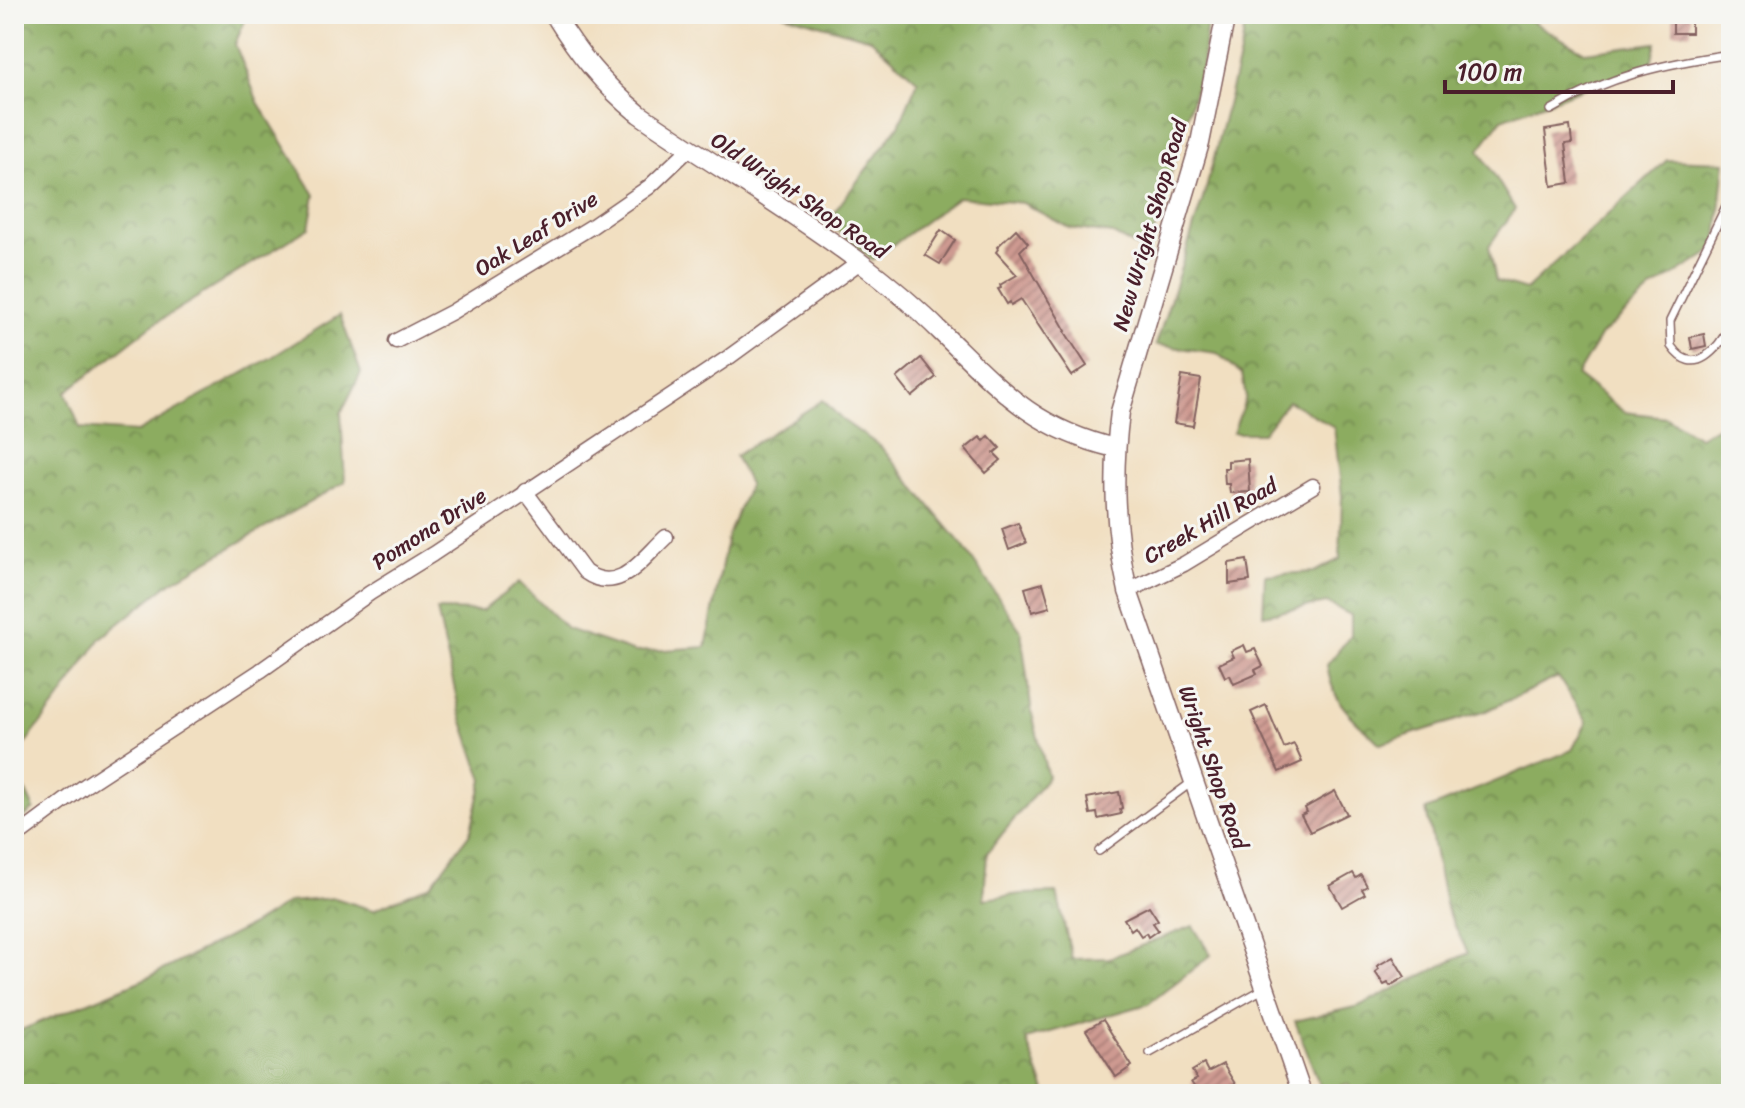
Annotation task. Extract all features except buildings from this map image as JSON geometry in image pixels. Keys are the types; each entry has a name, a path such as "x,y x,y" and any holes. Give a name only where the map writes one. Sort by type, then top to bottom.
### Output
{"street":[{"name":"Old Wright Shop Road","path":"554,14 590,69 614,94 689,149 771,199 860,262 1033,416 1086,441 1115,448"},
{"name":"New Wright Shop Road","path":"1115,448 1126,387 1200,143 1226,14"},
{"path":"1731,14 1731,84"},
{"name":"Oak Leaf Drive","path":"396,341 452,312 591,227 649,187 689,149"},
{"name":"Pomona Drive","path":"23,832 86,785 160,738 370,593 729,357 860,262"},
{"name":"Wright Shop Road","path":"1115,448 1115,518 1128,591 1298,1092"},
{"name":"Creek Hill Road","path":"1128,591 1184,564 1313,486"},
{"path":"525,491 585,572 596,580 609,581 622,577 666,537"}],"lane":[{"path":"1551,110 1595,86 1622,76 1687,60 1731,54"},
{"path":"1731,196 1670,321 1671,346 1684,359 1694,361 1705,358 1717,349 1731,324"},
{"path":"1099,851 1194,781"},
{"path":"1150,1053 1265,988"}],"green space":[{"path":"14,14 267,14 246,18 235,44 258,102 315,195 309,228 151,326 66,392 80,428 137,432 272,357 340,315 361,373 341,413 345,482 171,582 101,638 14,758"},
{"path":"783,14 1208,14 1202,66 1148,253 1113,234 1069,228 1023,203 958,197 873,260 827,222 899,125 918,81 871,39"},
{"path":"1246,14 1330,14 1330,18 1344,14 1519,14 1585,52 1656,43 1651,63 1502,119 1479,150 1515,209 1489,246 1496,281 1526,290 1667,160 1725,162 1716,249 1652,289 1601,335 1577,375 1624,412 1666,417 1699,437 1731,418 1731,1094 1517,1094 1484,1085 1464,1094 1354,1094 1348,1084 1322,1091 1295,1021 1359,1006 1468,953 1446,908 1426,810 1572,750 1587,722 1558,677 1486,711 1380,744 1345,709 1330,679 1327,665 1351,635 1351,615 1327,603 1263,615 1265,575 1314,572 1340,559 1342,496 1334,427 1288,401 1263,433 1233,433 1246,397 1242,374 1217,353 1156,345 1206,189 1242,46"},
{"path":"823,400 841,419 881,447 964,547 1021,631 1032,714 1048,777 987,853 984,899 1057,893 1072,959 1109,958 1193,926 1211,955 1148,1004 1026,1039 1046,1094 14,1094 14,1033 147,978 252,925 289,902 335,898 373,910 431,885 470,833 483,780 460,713 437,610 482,611 519,582 567,629 635,652 706,647 727,538 749,484 735,456"},
{"path":"14,766 34,809 14,825"}]}
